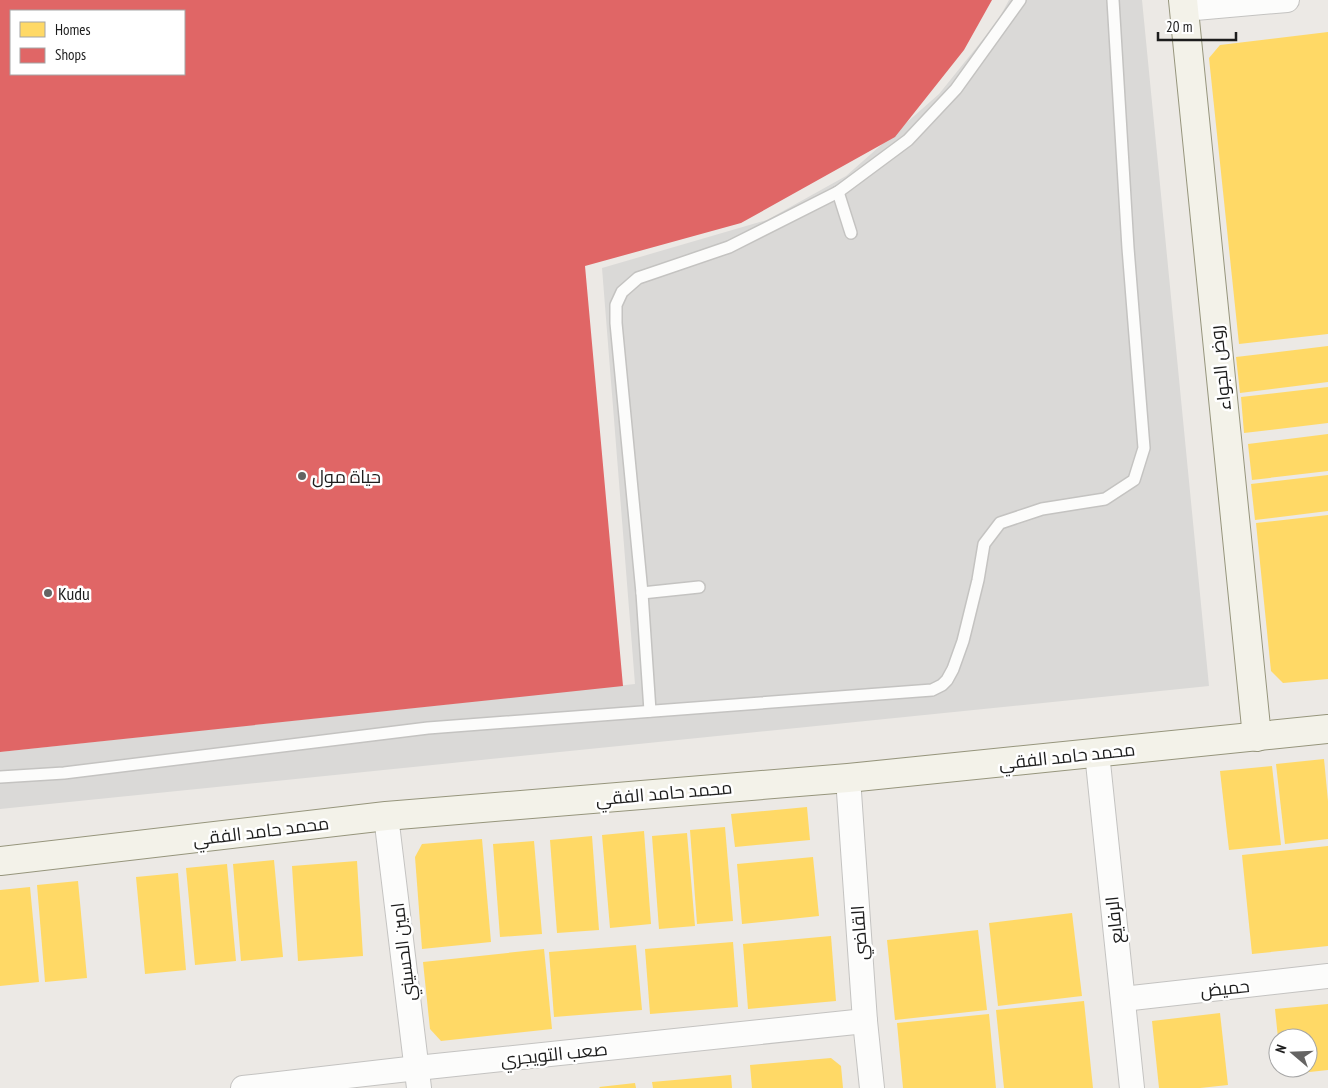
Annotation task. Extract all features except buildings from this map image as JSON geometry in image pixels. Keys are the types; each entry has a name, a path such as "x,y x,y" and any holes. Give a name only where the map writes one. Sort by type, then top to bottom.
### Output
{"street":[{"path":"1184,4 1287,0"},
{"name":"روض الجواء","path":"1184,4 1257,737"},
{"name":"محمد حامد الفقي","path":"0,861 386,816 848,778 1328,729"},
{"name":"الرفايع","path":"1097,753 1132,1088"},
{"name":"القاضي","path":"848,778 865,1021 872,1088"},
{"name":"امين الحسيني","path":"386,816 418,1078"},
{"name":"حميض","path":"1122,999 1328,976"},
{"name":"صعب التويجري","path":"243,1088 418,1078 865,1021"}],"lane":[{"path":"650,711 642,593 620,374 616,304 622,292 638,278 729,247 838,192 908,140 956,89 1020,0"},
{"path":"0,777 64,773 428,728 932,690 942,685 953,669 963,641 978,580 984,544 1000,523 1042,509 1105,499 1134,480 1144,448 1128,248 1113,0"},
{"path":"838,192 851,233"},
{"path":"642,593 699,586"}],"shaded area":[{"path":"1009,0 1142,0 1209,686 0,809 0,752 635,684 602,268 767,220 846,176 939,94 997,22"}],"place":[{"name":"حياة مول","path":"302,476"},
{"name":"Kudu","path":"48,593"}]}
